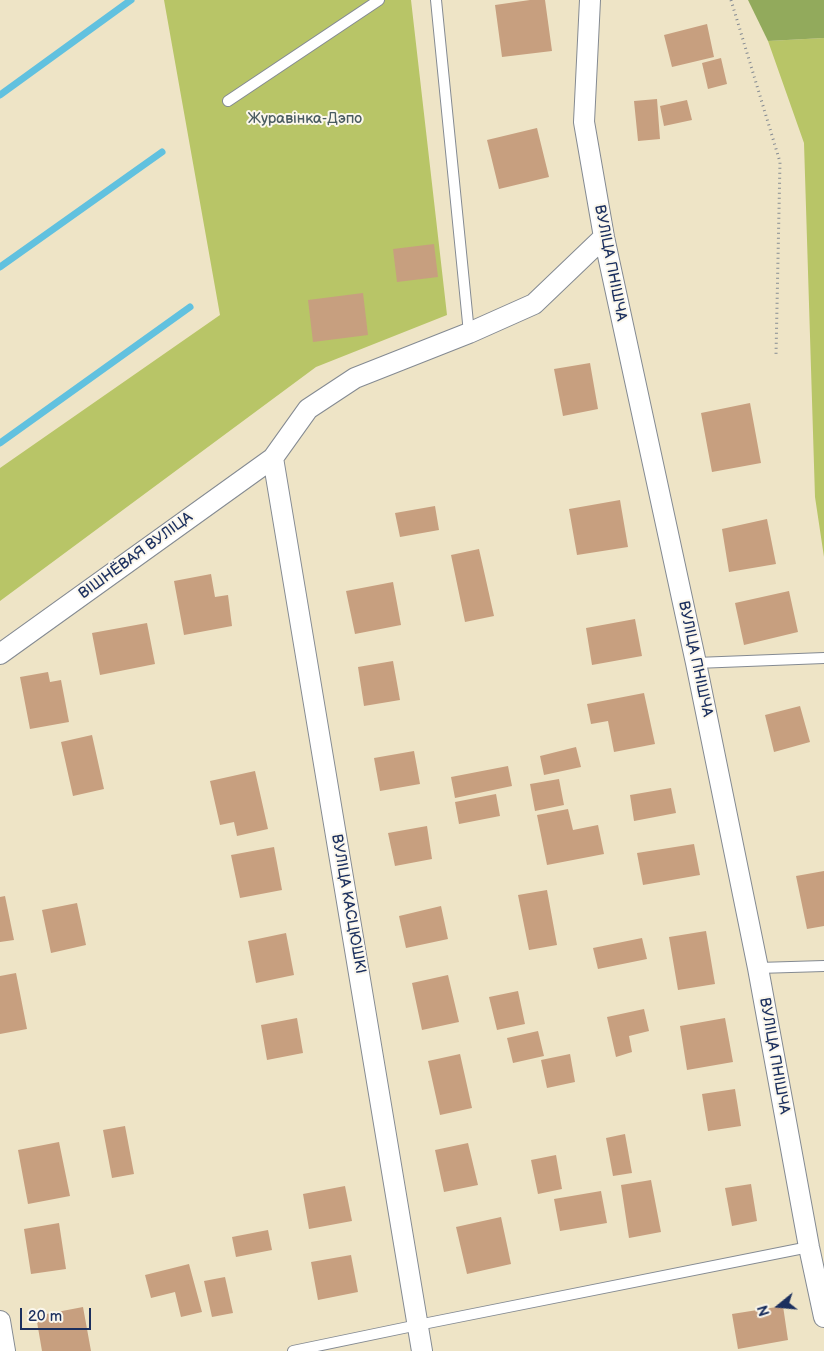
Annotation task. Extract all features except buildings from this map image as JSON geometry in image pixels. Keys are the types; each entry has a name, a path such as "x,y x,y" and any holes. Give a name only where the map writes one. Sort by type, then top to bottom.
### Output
{"street":[{"name":"ВУЛІЦА ПНІШЧА","path":"590,0 584,122 604,237 696,663 758,968 809,1247 824,1317"},
{"name":"ВІШНЁВАЯ ВУЛІЦА","path":"0,654 273,458 308,408 355,378 469,333 534,304 604,237"},
{"name":"ВУЛІЦА КАСЦЮШКІ","path":"273,458 422,1351"},
{"path":"0,1321 5,1351"}],"lane":[{"path":"228,101 379,0"},
{"path":"436,0 469,333"},
{"path":"696,663 824,658"},
{"path":"758,968 824,966"},
{"path":"293,1351 809,1247"}],"path":[{"path":"731,0 780,162 776,355"}],"green space":[{"name":"Журавінка-Дэпо","path":"164,0 411,0 447,315 316,367 0,601 0,468 220,315"},
{"path":"748,0 824,0 824,38 768,41"},
{"path":"824,38 824,557 815,497 804,143 768,41"}],"waterway":[{"path":"0,95 131,0"},
{"path":"0,267 162,152"},
{"path":"0,443 190,307"}]}
